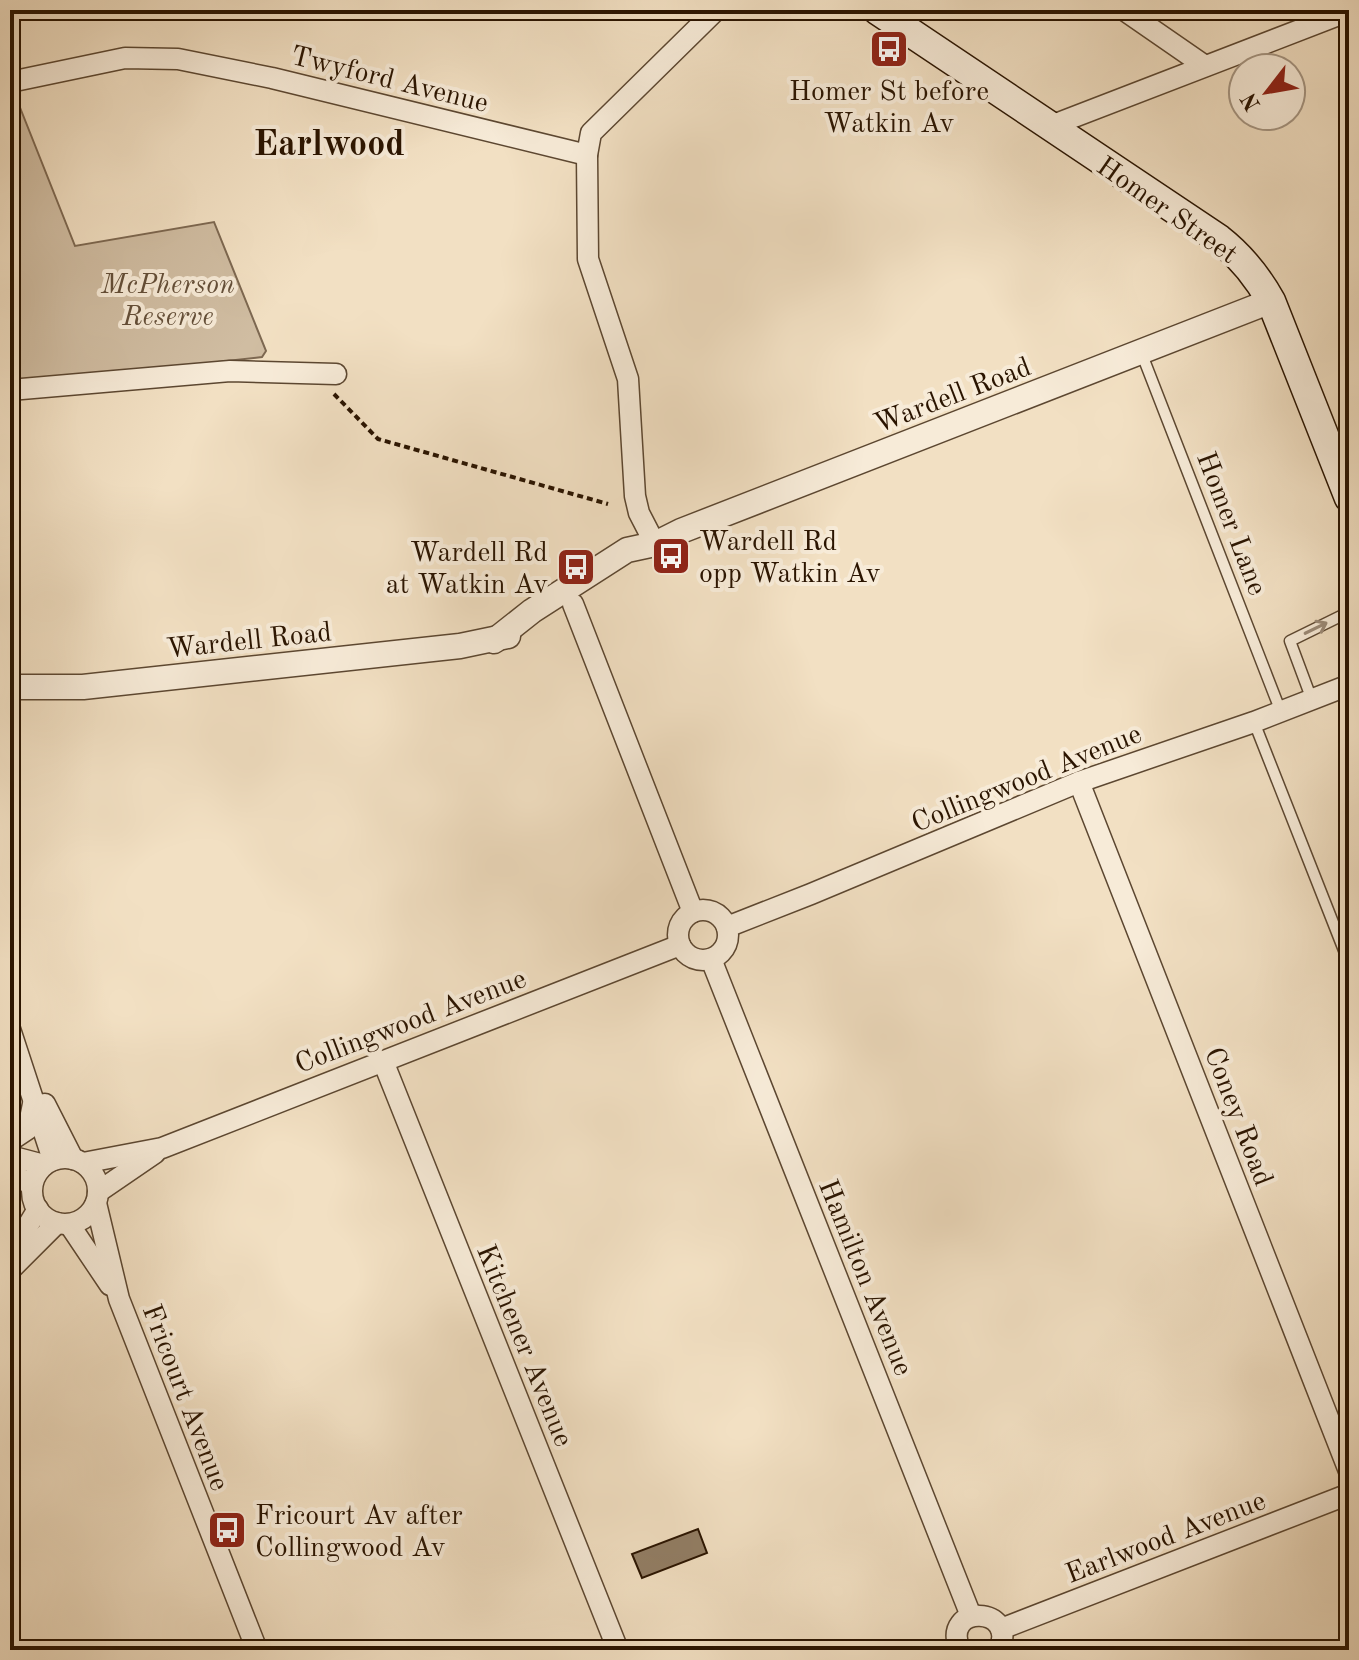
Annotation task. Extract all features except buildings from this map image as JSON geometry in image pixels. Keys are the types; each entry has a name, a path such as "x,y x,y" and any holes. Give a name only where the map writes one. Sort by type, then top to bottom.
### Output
{"main road":[{"name":"Homer Street","path":"877,10 1219,239 1254,272 1271,301 1349,498"}],"street":[{"path":"655,544 639,513 635,496 628,379 588,259 587,155 591,133 716,10"},
{"path":"1124,10 1205,66"},
{"path":"1048,127 1349,11"},
{"name":"Twyford Avenue","path":"10,82 125,58 178,59 272,78 587,155"},
{"name":"Wardell Road","path":"10,687 83,687 494,641 539,624 573,604 655,544 681,531 1271,301"},
{"path":"10,390 230,371 336,374"},
{"name":"Wardell Road","path":"494,641 532,611 627,550 655,544"},
{"path":"573,604 693,912"},
{"name":"Collingwood Avenue","path":"727,927 1079,782 1254,722 1349,685"},
{"name":"Coney Road","path":"1079,782 1349,1471"},
{"path":"701,910 716,914 727,927 727,943 711,959 689,956 680,945 678,937 682,922 693,912 701,910"},
{"name":"Collingwood Avenue","path":"63,1162 162,1148 680,945"},
{"name":"Hamilton Avenue","path":"711,959 971,1616"},
{"path":"10,1029 63,1162"},
{"path":"21,1058 33,1098 63,1162"},
{"name":"Kitchener Avenue","path":"383,1061 618,1650"},
{"path":"10,1141 28,1129 33,1098"},
{"name":"Collingwood Avenue","path":"97,1198 162,1148"},
{"path":"10,1156 63,1162 97,1181 97,1198 85,1217 63,1223 10,1270"},
{"path":"32,1185 63,1162"},
{"path":"10,1173 32,1185"},
{"path":"32,1185 38,1209 47,1218 63,1223"},
{"name":"Fricourt Avenue","path":"97,1198 119,1299 257,1650"},
{"path":"10,1255 38,1209"},
{"name":"Fricourt Avenue","path":"63,1223 119,1299"},
{"name":"Earlwood Avenue","path":"1000,1640 1349,1494"},
{"path":"955,1649 960,1625 971,1616 985,1616 997,1623 1000,1640"}],"lane":[{"name":"Homer Lane","path":"1141,352 1281,712"},
{"path":"1312,700 1290,641 1349,612"},
{"path":"1254,722 1349,963"}],"path":[{"path":"335,395 378,439 608,504"}],"green space":[{"name":"McPherson Reserve","path":"17,100 75,246 214,222 266,351 262,357 10,385 10,101"}],"place":[{"name":"Homer St before Watkin Av","path":"889,49"},
{"name":"Wardell Rd opp Watkin Av","path":"671,556"},
{"name":"Wardell Rd at Watkin Av","path":"576,567"},
{"name":"Fricourt Av after Collingwood Av","path":"227,1530"}],"district":[{"name":"Earlwood","path":"329,142"}]}
